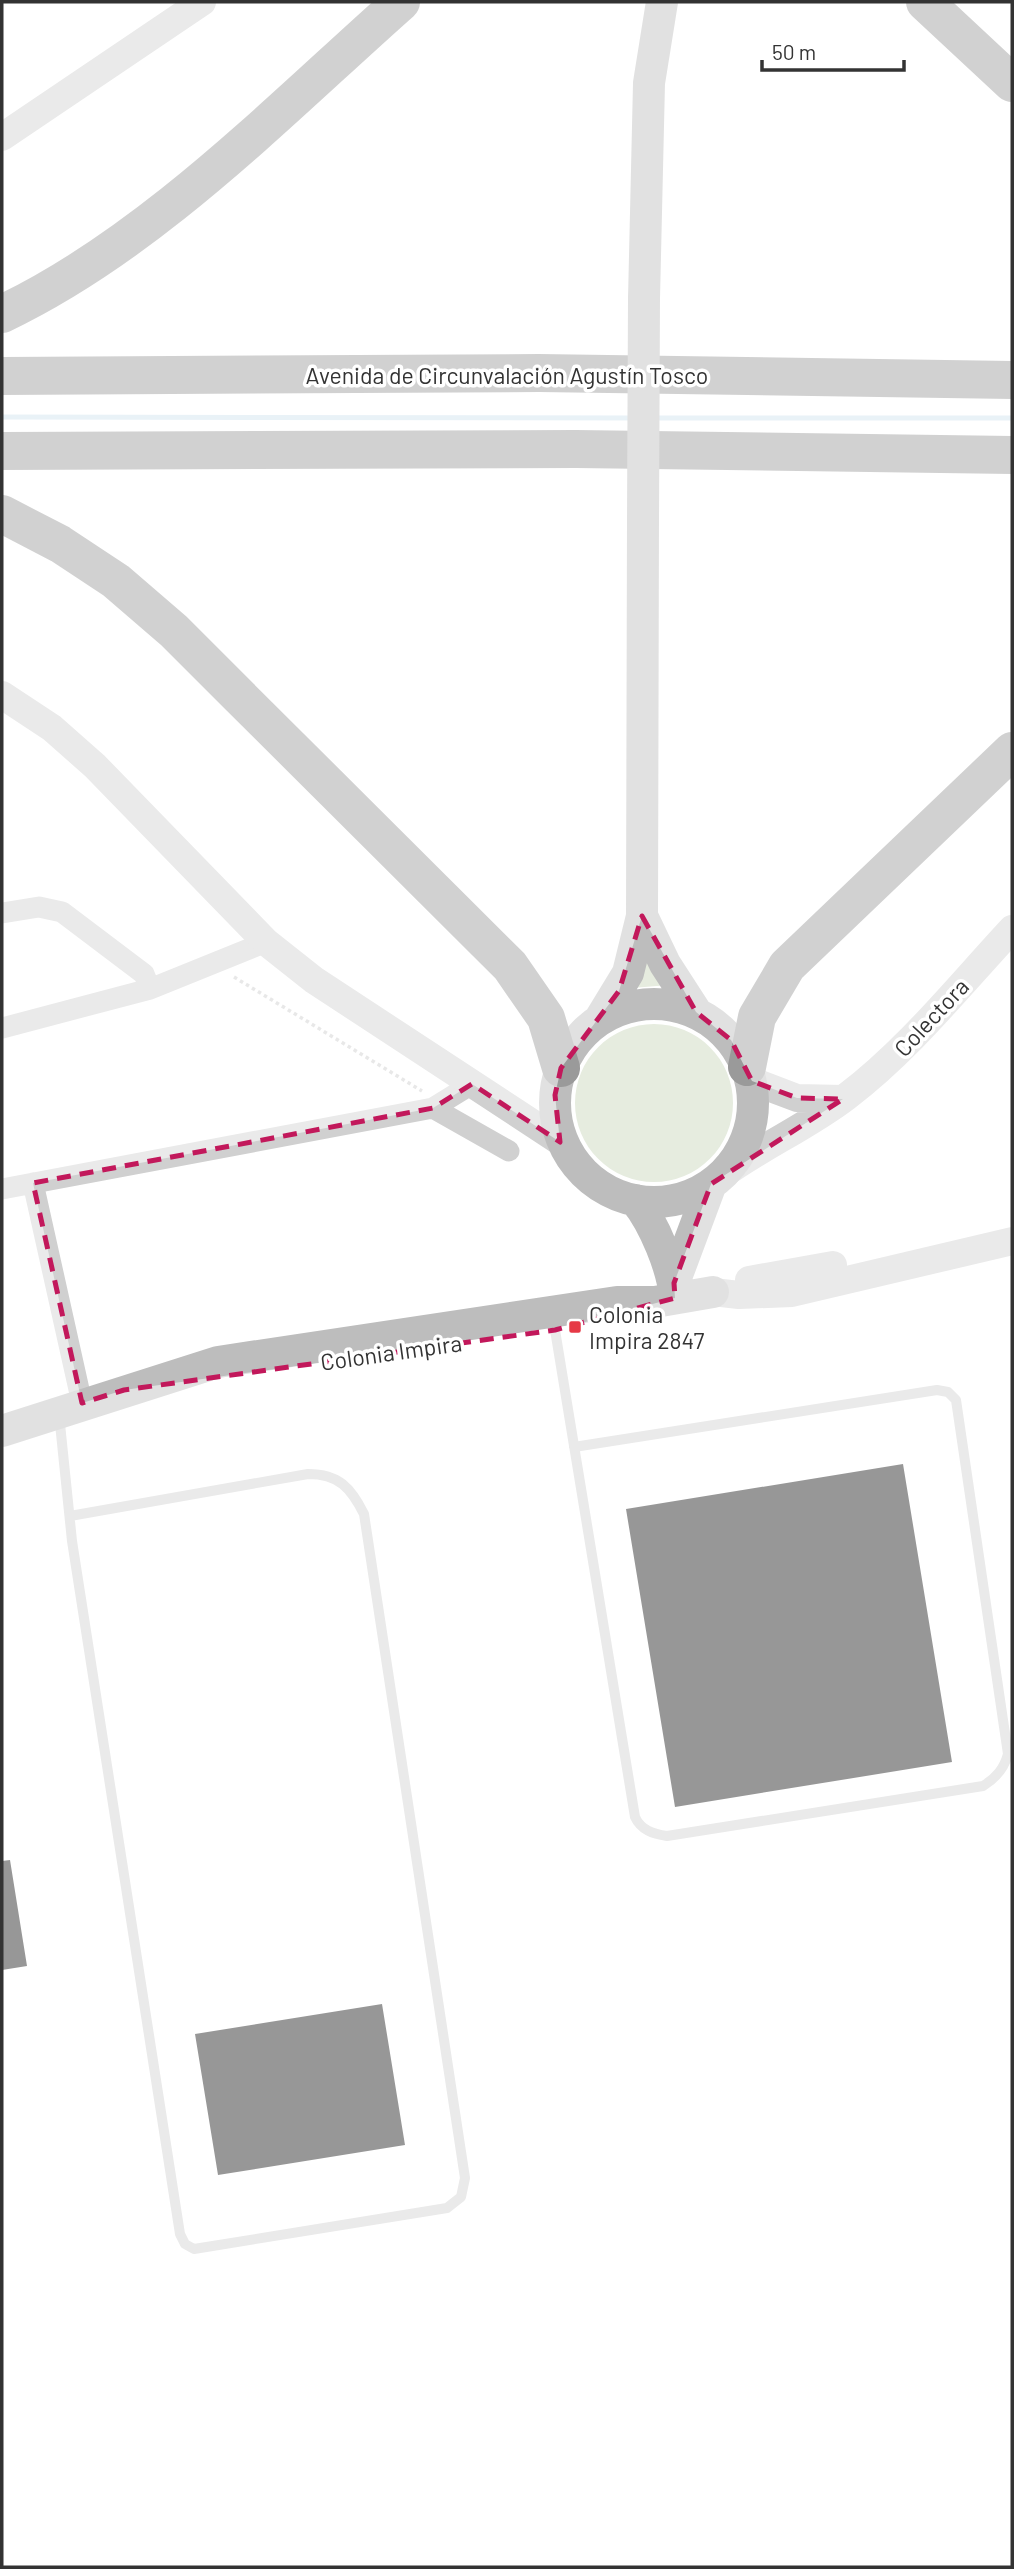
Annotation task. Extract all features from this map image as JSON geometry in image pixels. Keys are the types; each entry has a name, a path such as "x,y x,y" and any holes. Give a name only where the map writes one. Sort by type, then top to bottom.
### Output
{"highway":[{"path":"2,313 79,273 119,247 401,2"},
{"path":"925,2 1012,83"},
{"name":"Avenida de Circunvalación Agustín Tosco","path":"2,376 539,373 1012,380"},
{"path":"2,451 576,449 1012,455"},
{"path":"2,514 60,544 116,581 231,688 510,966 547,1018 561,1068"},
{"path":"750,1074 757,1017 788,966 1012,751"}],"main road":[{"path":"642,916 671,973 696,1012 727,1034 750,1074 754,1099 750,1130 736,1160 718,1179 696,1193 666,1202 635,1200 618,1195 594,1182 572,1159 564,1144 555,1110 561,1068 580,1037 600,1019 628,973 642,916 647,109 662,2"},
{"path":"600,1019 624,1008 651,1003 696,1012"},
{"path":"668,1294 718,1179"},
{"path":"635,1200 655,1230 668,1294"},
{"name":"Colonia Impira","path":"2,1431 218,1362 617,1301 668,1294 713,1292"},
{"name":"Colonia Impira","path":"124,1390 220,1381 348,1357 555,1330 619,1317 668,1294"}],"street":[{"path":"2,137 202,2"},
{"path":"2,695 52,728 95,766 266,942 314,980 564,1144"},
{"path":"2,913 39,907 62,912 144,974 150,989"},
{"name":"Colectora","path":"718,1179 754,1152 843,1099 912,1039 1012,929"},
{"path":"2,1028 150,989 266,942"},
{"path":"750,1074 797,1098 843,1099"},
{"path":"2,1189 433,1108 472,1084"},
{"path":"433,1108 509,1151"},
{"path":"33,1183 70,1408"},
{"name":"Colonia Impira","path":"713,1292 738,1282 1012,1238"}],"lane":[{"path":"555,1330 635,1816 639,1825 655,1834 667,1836 969,1788 993,1780 1005,1766 1008,1754 956,1400 948,1392 937,1390 575,1447"},
{"path":"70,1408 70,1516 178,2220 186,2244 194,2249 447,2208 461,2197 465,2178 364,1514 354,1494 338,1478 308,1474 70,1516"}],"path":[{"path":"212,964 422,1090 433,1108"}],"highlighted area":[{"path":"642,916 696,1012 731,1040 752,1081 797,1098 843,1099 711,1184 674,1283 675,1298 555,1330 124,1390 82,1403 33,1183 433,1108 472,1084 560,1142 555,1095 561,1068 619,991"}],"shaded area":[{"path":"644,946 669,985 632,988"},
{"path":"654,1024 684,1030 710,1047 727,1073 733,1103 727,1133 710,1159 684,1176 654,1182 624,1176 598,1159 581,1133 575,1103 581,1073 598,1047 624,1030"}],"building":[{"path":"903,1464 952,1762 675,1807 626,1509"},
{"path":"10,1860 27,1966 2,1970 2,1861"},
{"path":"382,2004 405,2145 218,2175 195,2034"}],"waterway":[{"path":"2,417 635,418"},
{"path":"655,418 1012,418"}],"place":[{"name":"Colonia Impira 2847","path":"575,1327"}]}
